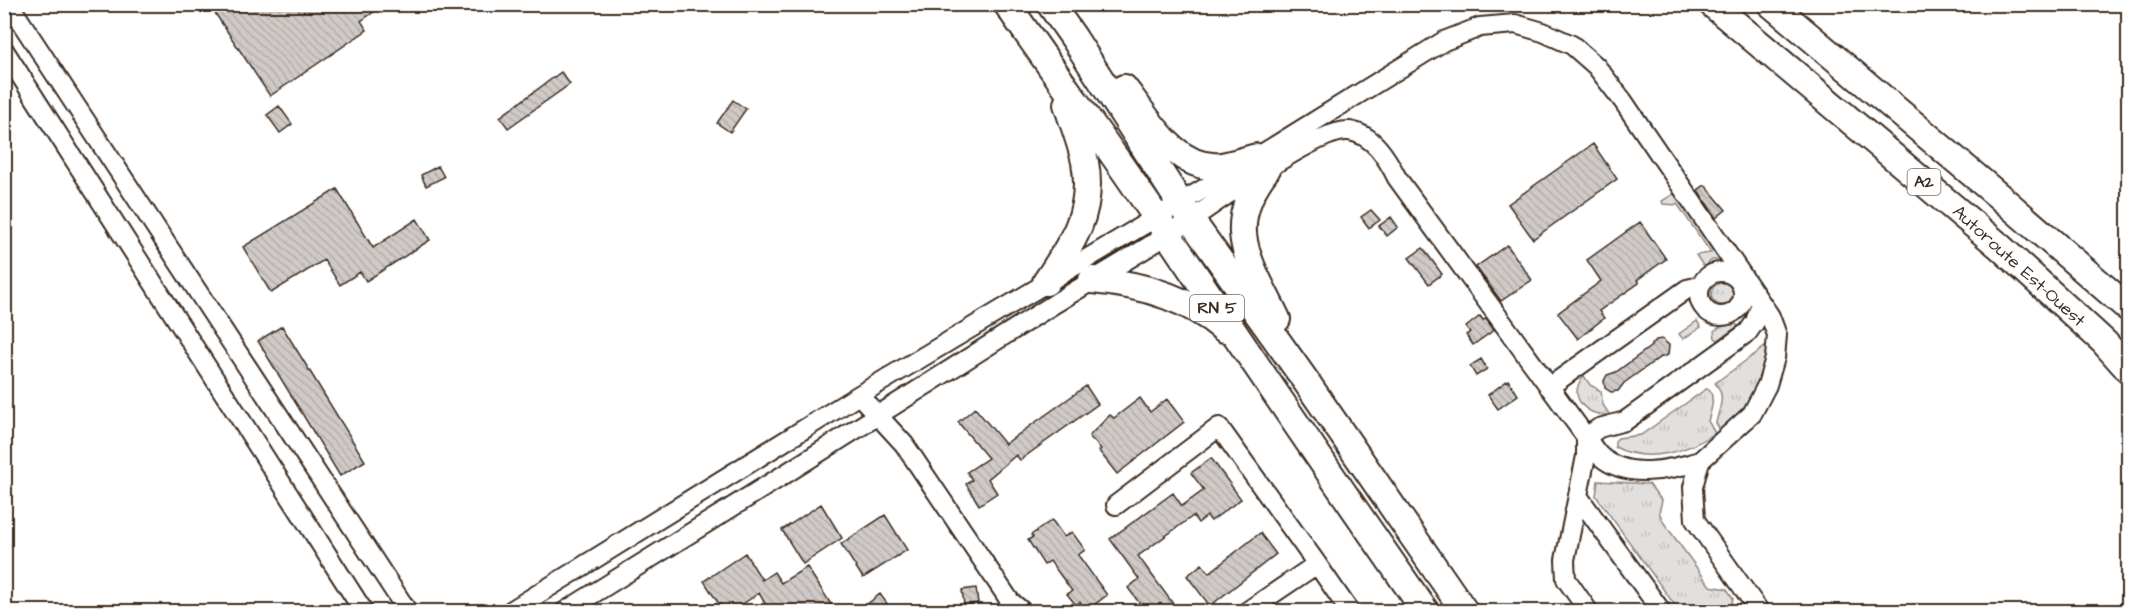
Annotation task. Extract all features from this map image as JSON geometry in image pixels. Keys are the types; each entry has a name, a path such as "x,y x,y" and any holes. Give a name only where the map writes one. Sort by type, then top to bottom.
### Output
{"highway":[{"name":"RN 5","path":"1007,4 1426,612"},
{"name":"RN 5","path":"1050,4 1185,211 1303,376 1465,612"},
{"name":"Autoroute Est-Ouest","path":"1712,4 1998,245 2104,342 2128,369"},
{"name":"A2","path":"1771,4 2016,210 2128,308"},
{"path":"1074,38 1086,45 1107,64 1163,139 1180,154 1200,163 1220,166 1262,163 1256,184 1245,208 1244,246 1303,376"},
{"path":"1046,282 1072,242 1084,211 1086,194 1084,160 1059,81"},
{"path":"1092,280 1119,282 1170,296 1202,313 1238,340"}],"street":[{"path":"9,4 408,612"},
{"path":"564,612 1092,280 1162,226 1262,163 1444,41 1480,27 1515,24 1543,32 1572,45 1596,66 1623,101 1738,280 1770,316 1777,335 1776,358 1767,385 1752,414 1700,461 1675,468 1647,471 1622,467 1601,456 1586,437 1396,177 1387,159 1371,140 1349,131 1330,134 1262,163"},
{"path":"4,50 364,612"},
{"path":"509,612 1046,282 1162,226"},
{"path":"1733,269 1710,274 1700,286 1698,294 1702,307 1707,312 1720,317 1727,316 1753,298"},
{"path":"1549,387 1687,289 1700,286"},
{"path":"1586,437 1599,428 1625,421 1748,332 1755,322 1753,298"},
{"path":"860,395 904,444 1014,608"},
{"path":"1116,504 1219,427 1350,612"},
{"path":"1586,437 1586,456 1565,560 1566,579 1589,612"},
{"path":"1700,461 1693,487 1695,520 1760,612"},
{"path":"1578,496 1662,612"},
{"path":"1246,612 1317,564"}],"green space":[{"path":"1675,193 1721,260 1712,260 1704,267 1696,255 1711,253 1678,205 1663,204 1662,201"},
{"path":"1722,283 1730,286 1733,294 1730,302 1722,305 1714,302 1711,294 1714,286"},
{"path":"1697,321 1701,327 1683,339 1679,334"},
{"path":"1736,324 1738,326 1718,340 1715,338 1714,331 1720,327"},
{"path":"1766,346 1765,363 1752,394 1735,418 1720,430 1716,423 1721,393 1715,383"},
{"path":"1584,376 1590,385 1601,391 1603,405 1610,415 1593,413 1581,404 1577,391"},
{"path":"1706,389 1710,390 1712,398 1708,421 1715,433 1692,446 1666,454 1640,455 1615,447 1615,441 1618,438 1641,435"},
{"path":"1598,481 1649,484 1662,501 1659,512 1664,523 1710,586 1727,589 1733,598 1730,611 1679,611 1596,496"}],"building":[{"path":"209,4 385,4 361,21 367,30 270,96"},
{"path":"561,72 570,84 508,128 500,117"},
{"path":"733,100 746,109 730,132 717,123"},
{"path":"279,106 292,124 280,133 267,115"},
{"path":"1593,144 1617,179 1533,239 1508,204"},
{"path":"438,166 444,177 426,186 421,175"},
{"path":"1705,185 1726,210 1716,218 1698,190"},
{"path":"337,189 373,248 417,219 430,240 366,281 360,272 340,285 324,260 271,293 243,247"},
{"path":"1371,210 1380,220 1369,228 1361,217"},
{"path":"1391,217 1398,227 1387,236 1379,226"},
{"path":"1640,222 1666,259 1637,280 1639,283 1599,311 1604,318 1578,339 1558,313 1601,281 1587,260"},
{"path":"1507,245 1532,280 1501,301 1476,267"},
{"path":"1423,248 1442,274 1429,284 1409,258"},
{"path":"1480,316 1483,320 1486,319 1494,330 1473,345 1466,335 1470,332 1466,327"},
{"path":"282,326 365,461 340,476 258,341"},
{"path":"1662,339 1669,345 1668,355 1659,358 1624,383 1618,391 1611,392 1605,388 1604,381 1607,375 1616,372 1656,340"},
{"path":"1481,359 1487,369 1476,376 1470,366"},
{"path":"1508,380 1518,395 1498,409 1488,395"},
{"path":"1086,386 1098,404 1020,460 1016,455 988,479 997,493 979,505 966,484 972,480 967,472 988,458 958,422 975,408 1005,444"},
{"path":"1140,398 1150,412 1167,399 1184,422 1117,474 1099,451 1101,449 1089,436 1110,415 1114,418"},
{"path":"1211,458 1241,499 1211,521 1207,516 1198,523 1193,516 1138,556 1179,612 1146,612 1128,588 1139,579 1110,539 1173,493 1182,506 1204,490 1191,473"},
{"path":"821,504 842,538 803,564 782,530"},
{"path":"885,515 907,550 863,578 841,544"},
{"path":"1052,520 1064,537 1072,532 1085,550 1078,555 1107,595 1086,611 1080,602 1076,605 1067,594 1072,591 1050,561 1044,565 1028,540 1033,537 1031,535"},
{"path":"1260,533 1276,554 1210,606 1187,576 1202,564 1209,573"},
{"path":"745,553 762,580 774,572 781,583 807,567 836,612 770,612 759,593 731,612 724,612 704,581"},
{"path":"976,588 978,603 964,605 962,590"},
{"path":"880,594 893,612 857,612"}]}
